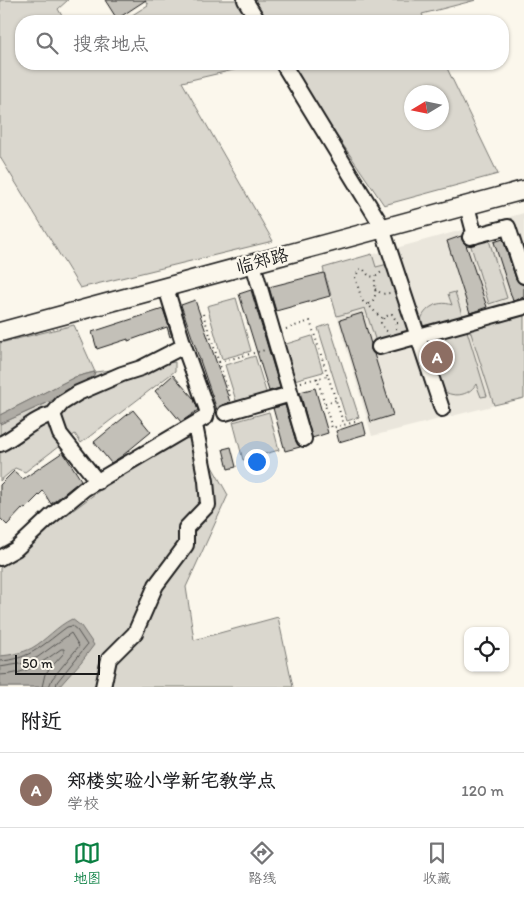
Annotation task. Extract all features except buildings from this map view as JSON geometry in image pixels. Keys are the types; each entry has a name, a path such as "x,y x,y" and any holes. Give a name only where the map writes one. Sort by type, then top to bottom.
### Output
{"main road":[{"name":"临郑路","path":"0,332 524,190"}],"street":[{"path":"245,0 254,15"},
{"path":"288,70 383,228 442,409"},
{"path":"467,206 472,237 508,227 524,276"},
{"path":"253,264 304,439"},
{"path":"0,558 16,549 50,516 84,489 206,417 207,412 166,288"},
{"path":"379,348 524,307"},
{"path":"0,444 46,416 53,414 62,403 78,393 141,368 184,346"},
{"path":"230,412 290,390"},
{"path":"53,414 60,434 98,482"},
{"path":"103,687 109,659 134,633 156,585 186,545 186,528 208,506 206,481 195,425"}],"path":[{"path":"369,304 374,300 375,277 380,272 395,266"},
{"path":"375,277 369,276 362,269 356,274 360,296 364,303 369,304 375,313 382,318"},
{"path":"375,288 384,294 403,290"},
{"path":"203,314 219,362 230,412"},
{"path":"392,314 397,322 396,330 391,332 383,328 382,318 392,314"},
{"path":"397,322 412,320"},
{"path":"273,332 310,321 344,425"},
{"path":"219,362 277,347"},
{"path":"290,390 317,378 328,376"},
{"path":"317,378 332,428 359,421"},
{"path":"325,404 336,400"}],"shaded area":[{"path":"0,0 68,0 58,9 62,15 15,15 15,70 233,70 182,82 273,241 80,288 0,157"},
{"path":"145,0 476,0 422,15 132,15 148,5"},
{"path":"292,70 448,70 498,174 384,205"},
{"path":"524,213 524,398 372,436 323,268"},
{"path":"488,237 507,298 489,304 470,243"},
{"path":"372,254 376,267 388,264 409,332 377,345 365,308 337,316 323,268"},
{"path":"455,292 487,396 481,397 476,384 469,392 460,395 450,394 440,389 420,325 423,315 431,307 441,303 452,305 448,294"},
{"path":"236,298 251,351 222,359 207,306"},
{"path":"524,311 524,398 494,405 469,327"},
{"path":"329,324 359,417 347,421 318,328"},
{"path":"74,325 95,372 175,362 175,371 81,443 75,434 25,472 15,468 0,481 0,424 45,404 94,372 75,377 0,415 0,343"},
{"path":"312,336 323,372 294,380 283,345"},
{"path":"255,356 267,395 237,404 225,365"},
{"path":"269,412 279,450 243,460 233,422"},
{"path":"196,438 228,495 186,587 194,640 278,617 293,687 0,687 0,568 49,528 115,479 182,439"}],"water":[{"path":"95,372 93,378 82,387 0,424 0,415 75,377"},
{"path":"72,619 81,626 94,645 59,687 0,687 0,656 16,654 32,648 61,625"}],"place":[{"name":"郑楼实验小学新宅教学点","path":"437,357"}]}
